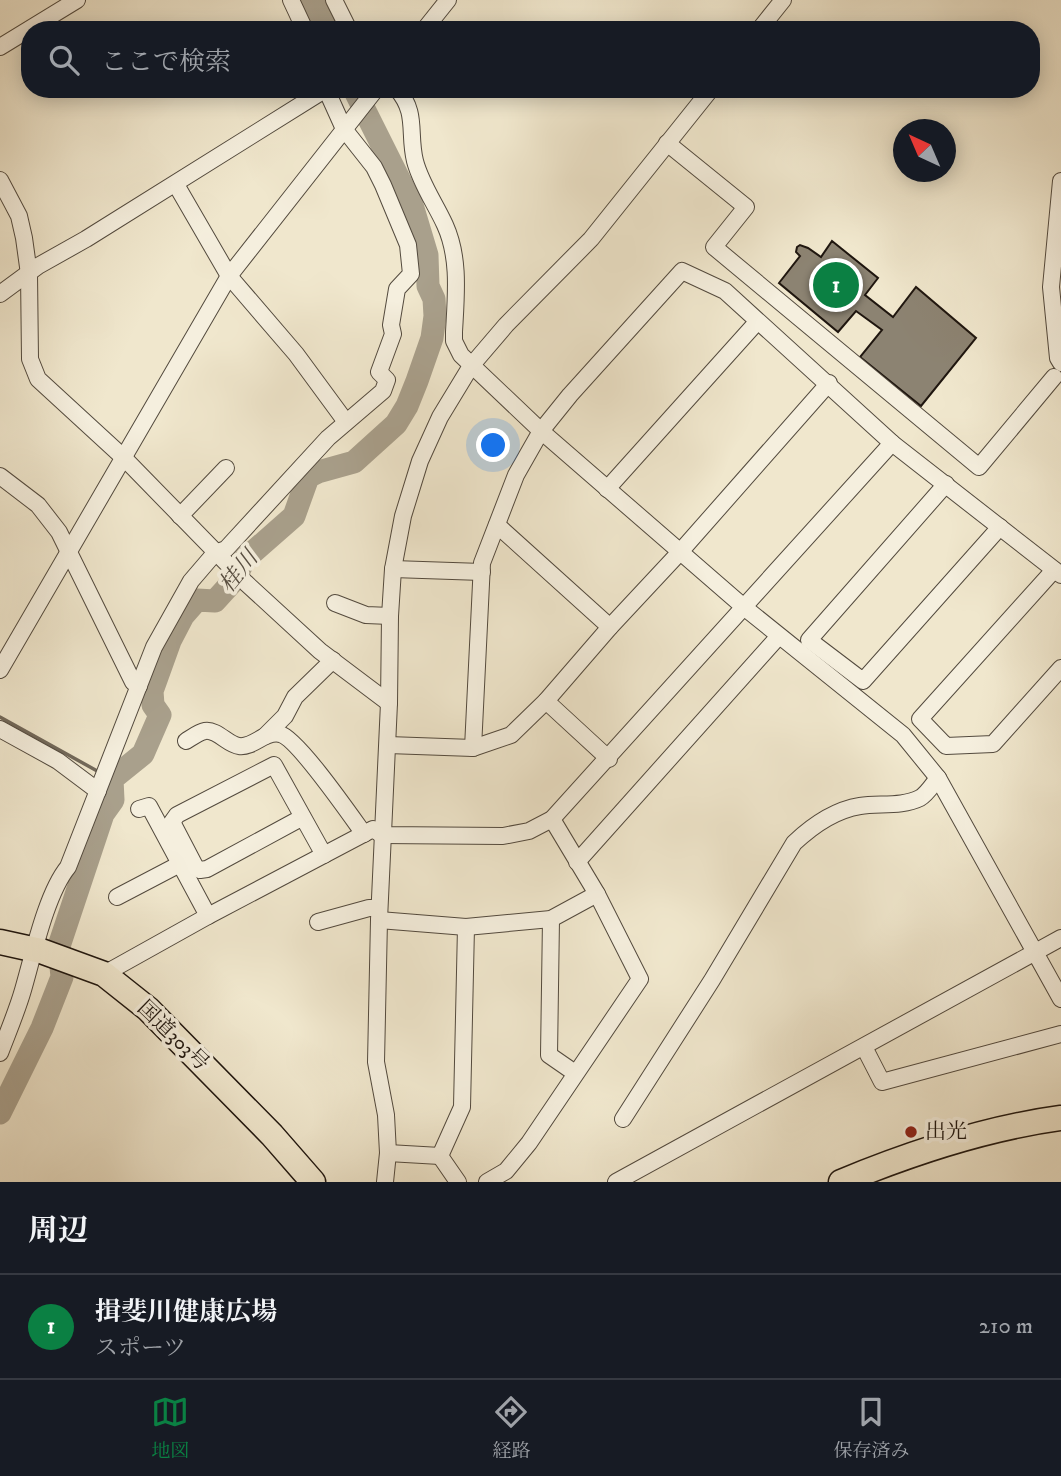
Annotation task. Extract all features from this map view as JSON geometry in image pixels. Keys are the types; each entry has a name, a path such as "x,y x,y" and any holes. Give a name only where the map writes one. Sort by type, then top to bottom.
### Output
{"highway":[{"name":"国道303号","path":"0,942 37,950 104,974 148,1009 272,1135 313,1182"},
{"path":"841,1182 947,1144 1030,1122 1061,1118"}],"street":[{"path":"42,21 76,0"},
{"path":"291,0 301,21"},
{"path":"334,0 344,21"},
{"path":"431,21 448,0"},
{"path":"766,21 783,0"},
{"path":"0,47 21,34"},
{"path":"0,294 38,266 86,239 312,98"},
{"path":"0,1052 23,993 60,877 68,867 155,646 182,596 200,569 226,549 327,438 383,391 387,380 379,372 393,334 391,325 397,289 411,274 408,245 374,167 331,98"},
{"path":"0,670 229,276 369,98"},
{"path":"404,98 412,118 412,146 420,174 445,225 456,258 454,341 461,355 541,432 745,608 903,735 938,778 1061,999"},
{"path":"385,1182 388,1153 386,1115 376,1062 379,914 388,745 390,616 393,569 403,516 420,461 440,417 471,366 506,325 591,239 704,98"},
{"path":"667,143 746,207 714,247 979,467 1057,370 1051,287 1061,181"},
{"path":"0,180 19,216 29,274 30,359 32,370 38,379 124,458 246,583 333,660 389,703"},
{"path":"178,188 229,276 296,354 346,422"},
{"path":"473,748 482,563 516,475 541,432 570,395 682,271 725,291 892,443 1057,573 920,719 946,746 993,744 1061,668"},
{"path":"607,489 757,322"},
{"path":"388,745 473,748 511,735 546,701 829,383"},
{"path":"104,974 373,829 382,835 503,836 529,831 552,819 892,443"},
{"path":"180,516 226,468"},
{"path":"0,477 38,505 59,532 133,682 139,686"},
{"path":"946,484 809,640 863,681 1000,527"},
{"path":"497,525 610,627"},
{"path":"393,569 482,572"},
{"path":"335,603 366,615 390,616"},
{"path":"577,862 779,636"},
{"path":"264,736 285,716 295,697 333,660"},
{"path":"546,701 609,758"},
{"path":"0,729 58,761 98,791"},
{"path":"186,741 204,731 210,731 238,746 245,746 274,733 288,738 364,834"},
{"path":"303,817 207,869 200,870 196,868 172,822 177,815 274,765 303,817 324,855"},
{"path":"624,1119 794,844 813,825 842,812 859,806 897,804 921,797 938,778"},
{"path":"139,810 149,806 208,916"},
{"path":"487,1182 506,1171 529,1143 640,978 597,894 552,819"},
{"path":"117,897 180,864"},
{"path":"318,922 369,908 379,914 466,927 551,919 597,894"},
{"path":"551,919 549,1055 575,1073"},
{"path":"440,1156 462,1107 466,927"},
{"path":"616,1182 1061,938"},
{"path":"864,1047 882,1082 1061,1034"},
{"path":"388,1153 440,1156"},
{"path":"440,1156 458,1182"}],"building":[{"path":"832,241 878,278 865,295 893,317 916,287 976,338 921,406 860,357 882,330 856,311 838,332 779,283 800,256 796,252 797,247 800,245 808,248 821,257"}],"waterway":[{"name":"桂川","path":"312,0 322,21"},
{"name":"桂川","path":"0,1113 42,1028 62,977 59,946 103,814 113,800 112,779 143,754 160,715 153,705 152,691 170,641 183,616 197,600 215,601 235,579 244,560 294,516 308,477 354,462 396,424 417,381 432,338 435,316 434,299 428,286 427,255 412,205 358,98"},
{"path":"0,717 99,772"}],"place":[{"name":"揖斐川健康広場","path":"836,285"},
{"name":"出光","path":"911,1132"}]}
